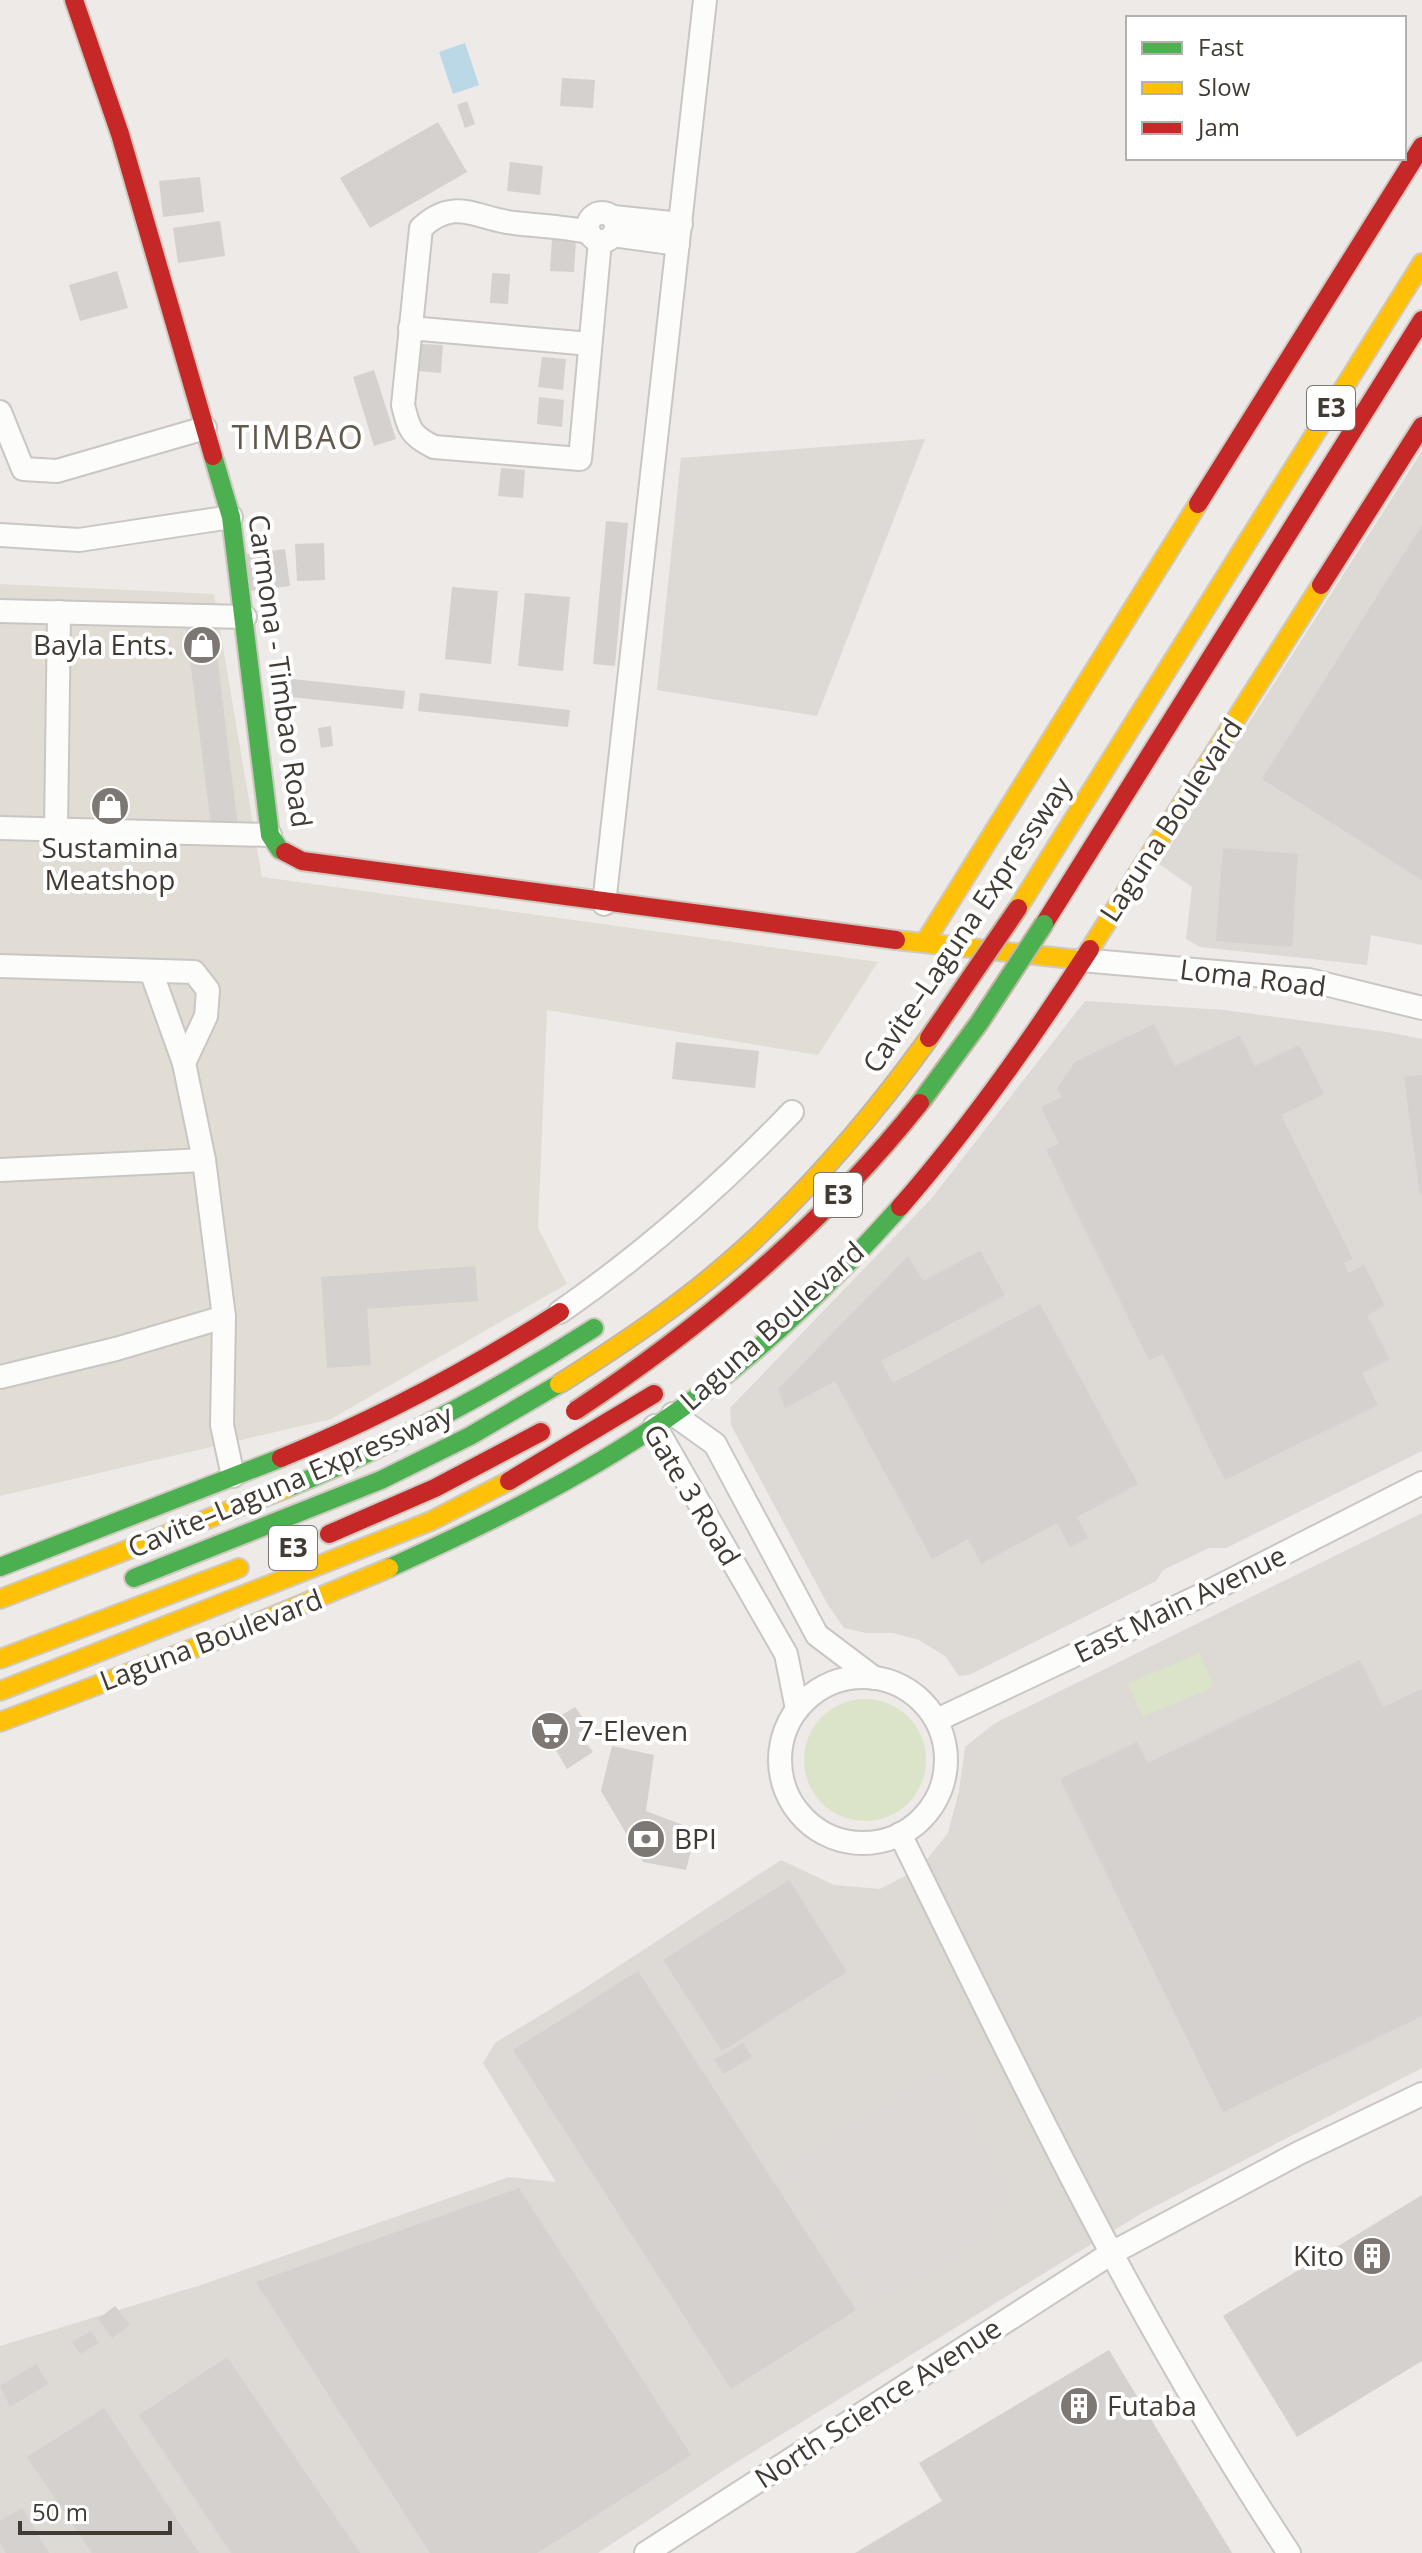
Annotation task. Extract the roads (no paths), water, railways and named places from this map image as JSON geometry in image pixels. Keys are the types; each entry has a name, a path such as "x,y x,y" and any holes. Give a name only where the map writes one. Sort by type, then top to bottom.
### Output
{"main road":[{"name":"Carmona - Timbao Road","path":"74,0 120,134 231,517 270,835 280,850 302,861 604,904 820,932 1081,960"},
{"path":"925,942 1422,146"},
{"name":"Cavite–Laguna Expressway","path":"123,1582 312,1508 414,1464 478,1432 559,1384 652,1322 742,1250 786,1207 846,1144 963,992 1422,263"},
{"name":"Cavite–Laguna Expressway","path":"311,1541 447,1482 564,1418 686,1336 757,1276 871,1160 923,1098 993,1003 1422,320"},
{"name":"Laguna Boulevard","path":"0,1722 402,1563 527,1501 664,1420 803,1305 911,1194 1006,1077 1422,426"},
{"path":"0,1567 333,1437 414,1399 520,1339 560,1312"},
{"name":"Gate 3 Road","path":"560,1312 594,1328 654,1394 664,1420"},
{"name":"Gate 3 Road","path":"560,1312 574,1341 636,1406 664,1420"},
{"path":"0,1599 333,1468 483,1396 594,1328"},
{"path":"0,1691 431,1521 534,1468 654,1394"},
{"name":"Cavite–Laguna Expressway","path":"0,1659 252,1563"}],"street":[{"path":"604,904 705,0"},
{"path":"602,228 580,459 434,447 416,438 409,428 403,405 421,228 433,217 450,211 481,213 509,223 602,228 680,234"},
{"path":"410,328 590,344"},
{"path":"0,412 23,469 57,471 205,428"},
{"path":"0,535 79,540 231,517"},
{"path":"0,611 245,617"},
{"path":"56,830 59,612"},
{"path":"0,828 270,835"},
{"name":"Loma Road","path":"1081,960 1309,980 1422,1008"},
{"path":"0,966 194,972 208,990 206,1016 184,1063"},
{"path":"151,971 184,1063 204,1160 224,1317 222,1425 233,1476"},
{"path":"560,1312 636,1257 742,1164 792,1112"},
{"path":"0,1170 204,1160"},
{"path":"0,1377 116,1349 224,1317"},
{"name":"Gate 3 Road","path":"664,1420 715,1444 817,1635 874,1678"},
{"name":"Gate 3 Road","path":"664,1420 786,1654 797,1709"},
{"name":"East Main Avenue","path":"937,1720 1202,1595 1422,1483"},
{"path":"874,1678 893,1682 910,1691 937,1720 947,1760 942,1788 929,1812 900,1834 888,1840 866,1843 844,1841 823,1833 805,1820 785,1789 779,1760 784,1733 797,1709 815,1692 837,1681 874,1678"},
{"path":"900,1834 1110,2254 1239,2477 1289,2553"},
{"name":"North Science Avenue","path":"646,2553 1110,2254 1297,2154 1422,2094"}],"water":[{"path":"465,43 479,85 453,94 439,52"}],"place":[{"name":"Bayla Ents.","path":"202,645"},
{"name":"Sustamina Meatshop","path":"110,806"},
{"name":"7-Eleven","path":"550,1731"},
{"name":"BPI","path":"646,1839"},
{"name":"Kito","path":"1372,2256"},
{"name":"Futaba","path":"1079,2406"}],"district":[{"name":"TIMBAO","path":"298,438"}]}
